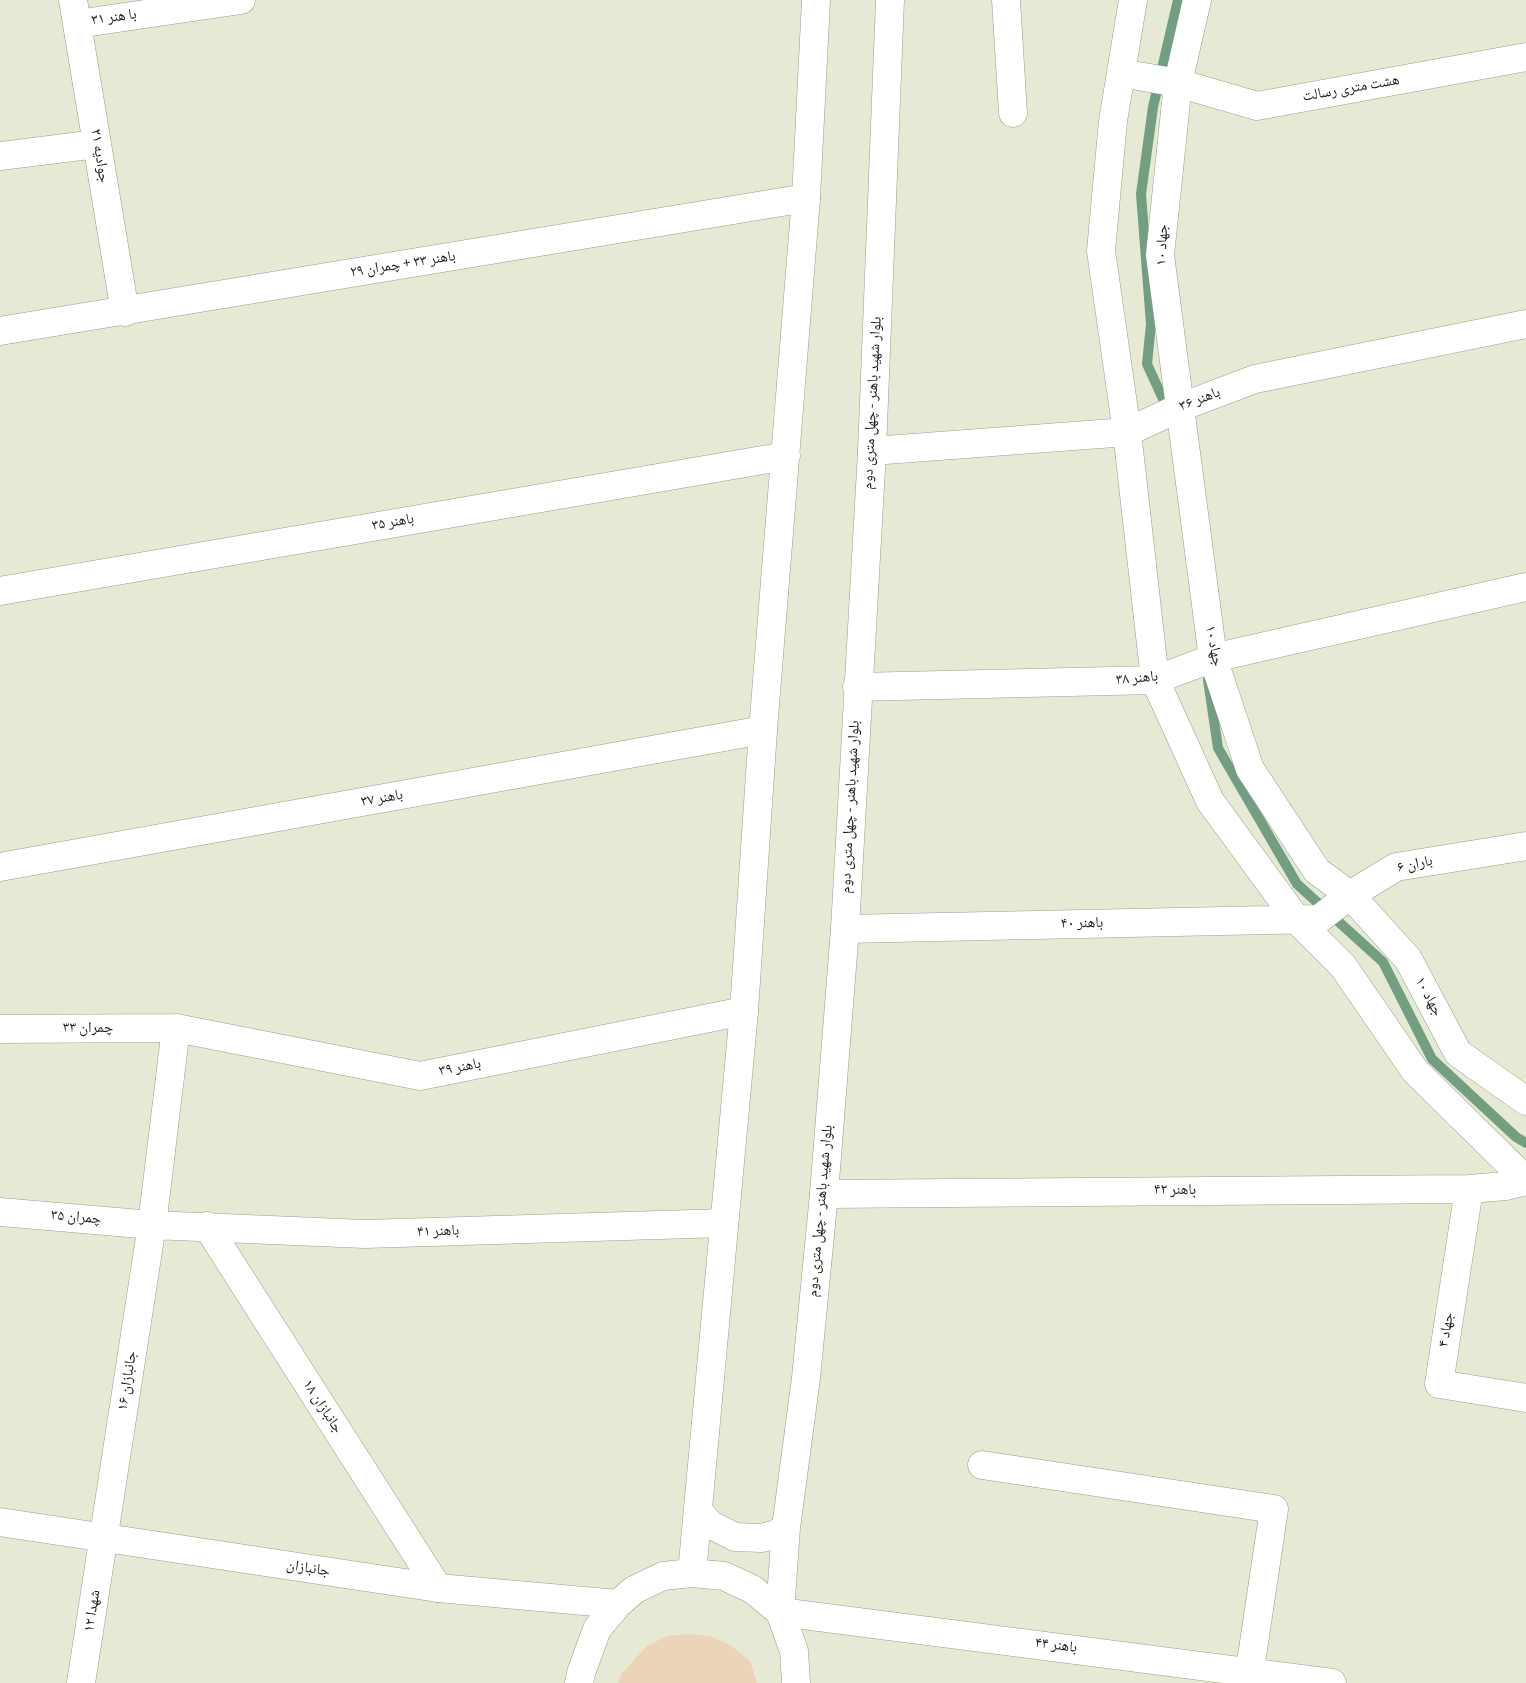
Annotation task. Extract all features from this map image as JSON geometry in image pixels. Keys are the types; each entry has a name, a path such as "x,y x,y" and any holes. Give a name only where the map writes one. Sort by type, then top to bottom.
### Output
{"street":[{"name":"با هنر ۳۱","path":"75,12 241,0"},
{"path":"692,1574 744,1011 763,730 806,198 816,0"},
{"name":"بلوار شهید باهنر - چهل متری دوم","path":"780,1612 786,1528 806,1378 824,1194 845,929 857,687 872,450 890,0"},
{"path":"1006,0 1012,113"},
{"path":"1133,0 1113,120 1101,251 1127,432 1155,680 1210,801 1325,910 1343,966 1415,1071 1526,1180"},
{"name":"جهاد ۱۰","path":"1198,0 1178,83 1160,255 1213,658 1250,769 1316,870 1325,910 1408,959 1458,1053 1526,1101"},
{"name":"جوادیه ۲۱","path":"75,12 125,312"},
{"name":"هشت متری رسالت","path":"1121,73 1178,83 1257,106 1526,57"},
{"path":"0,156 97,144"},
{"name":"باهنر ۳۳ + چمران ۲۹","path":"0,331 125,312 806,198"},
{"name":"باهنر ۳۶","path":"872,450 1127,432 1180,407 1255,379 1526,324"},
{"name":"باهنر ۳۵","path":"0,591 786,456"},
{"name":"باهنر ۳۸","path":"857,687 1155,680 1213,658 1526,587"},
{"name":"باهنر ۳۷","path":"0,867 763,730"},
{"name":"باران ۶","path":"1325,910 1396,867 1526,846"},
{"name":"باهنر ۴۰","path":"845,929 1325,910"},
{"name":"باهنر ۳۹","path":"176,1028 420,1076 744,1011"},
{"name":"چمران ۳۳","path":"0,1029 176,1028"},
{"name":"جانبازان ۱۶","path":"104,1538 152,1225 176,1028"},
{"name":"باهنر ۴۲","path":"824,1194 1469,1189 1506,1186 1526,1180"},
{"name":"جهاد ۴","path":"1469,1189 1439,1384 1526,1398"},
{"name":"چمران ۳۵","path":"0,1212 152,1225"},
{"name":"باهنر ۴۱","path":"152,1225 365,1234 724,1223"},
{"name":"جانبازان ۱۸","path":"207,1226 438,1588"},
{"path":"982,1465 1274,1509 1249,1677"},
{"path":"699,1512 712,1525 735,1537 761,1538 786,1528"},
{"name":"جانبازان","path":"0,1522 438,1588 618,1604"},
{"name":"شهدا ۱۲","path":"81,1683 104,1538"},
{"path":"579,1683 581,1672 597,1629 618,1604 634,1590 663,1576 692,1574 724,1576 752,1589 780,1612 794,1651 796,1683"},
{"name":"باهنر ۴۴","path":"780,1612 1249,1677 1332,1683"}],"shaded area":[{"path":"688,1634 710,1636 730,1645 750,1661 757,1683 618,1683 622,1673 647,1646 667,1636"}],"waterway":[{"path":"1169,412 1147,364 1151,324 1141,194 1153,107 1178,0"},
{"path":"1208,680 1218,748 1297,884 1383,962 1432,1059 1516,1137 1526,1143"}]}
